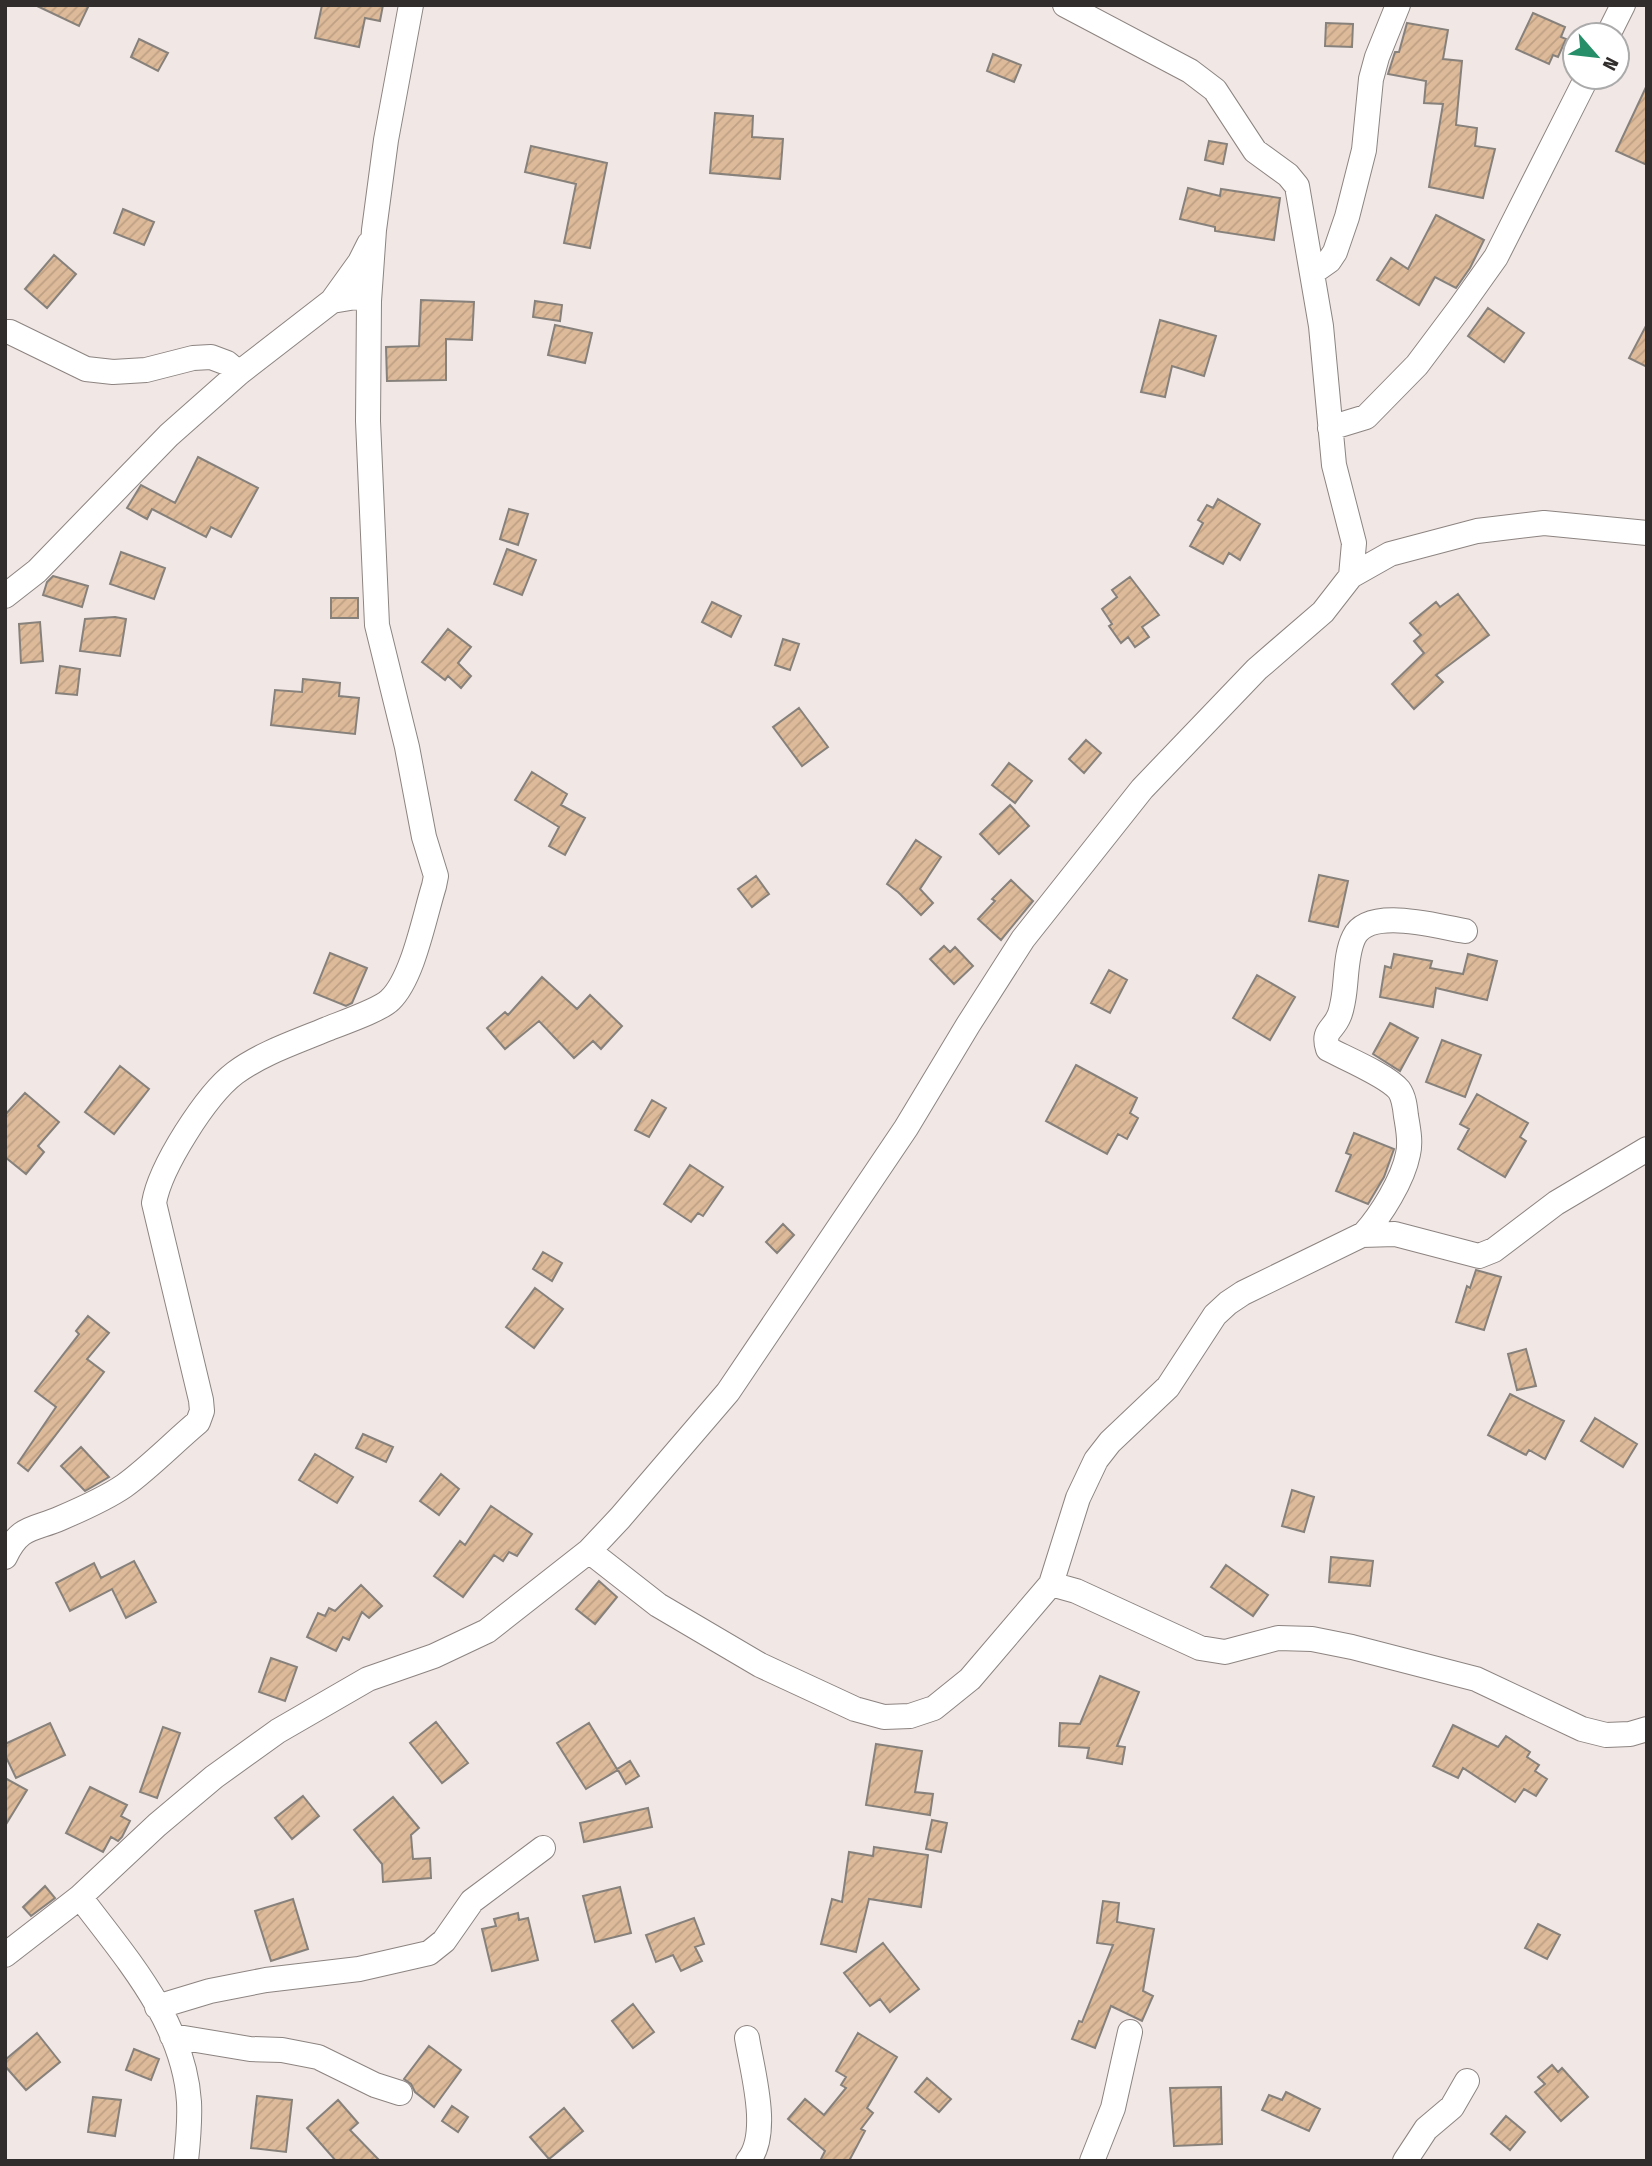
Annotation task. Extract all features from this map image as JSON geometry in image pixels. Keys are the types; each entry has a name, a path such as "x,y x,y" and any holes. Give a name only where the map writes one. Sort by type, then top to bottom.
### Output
{"street":[{"path":"5,1557 16,1539 30,1529 97,1502 124,1485 198,1422 202,1411 201,1400 154,1203 157,1187 191,1127 216,1092 233,1074 251,1062 387,1003 402,985 436,876 424,837 407,747 377,625 368,421 369,301 373,230 386,140 411,5"},
{"path":"1065,5 1190,71 1215,89 1255,151 1288,175 1297,186 1321,326 1334,465 1354,543 1351,576"},
{"path":"1312,273 1329,261 1335,252 1348,218 1364,150 1371,79 1398,5"},
{"path":"1615,21 1623,5"},
{"path":"1330,428 1366,417 1417,365 1459,309 1496,257 1580,91"},
{"path":"5,596 37,571 169,435 239,373 332,301 360,262 373,230"},
{"path":"332,301 356,297 369,301"},
{"path":"5,332 86,369 113,372 146,370 193,358 211,357 227,363 239,373"},
{"path":"5,1955 80,1897 204,1785 278,1731 369,1679 434,1656 487,1631 589,1551 728,1392 906,1128 1023,939 1142,789 1257,669 1323,612 1351,576 1390,554 1476,531 1544,523 1647,533"},
{"path":"589,1551 658,1605 760,1665 855,1710 884,1717 911,1716 934,1708 970,1679 1051,1584 1078,1498 1096,1460 1110,1442 1168,1387 1215,1315 1243,1293 1363,1235 1378,1218 1405,1167 1409,1152 1409,1130 1404,1102 1398,1090 1387,1080 1328,1049 1325,1040 1326,1033 1339,1017 1354,937 1364,925 1383,920 1465,931"},
{"path":"1363,1235 1395,1234 1479,1256 1494,1250 1556,1203 1647,1149"},
{"path":"1051,1584 1076,1591 1200,1648 1226,1652 1278,1638 1312,1639 1475,1679 1582,1729 1606,1735 1630,1734 1647,1729"},
{"path":"157,2007 210,1990 359,1969 429,1953 444,1941 472,1901 543,1848"},
{"path":"80,1897 145,1983 172,2036 188,2101 186,2161"},
{"path":"1092,2161 1113,2108 1130,2032"},
{"path":"172,2036 318,2057 375,2085 400,2093"},
{"path":"747,2038 759,2106 758,2139 748,2161"},
{"path":"1405,2161 1426,2129 1452,2107 1467,2081"}],"building":[{"path":"35,5 89,5 79,26"},
{"path":"322,5 383,5 380,21 365,18 359,47 315,38"},
{"path":"1533,13 1561,25 1561,50 1558,57 1553,55 1549,64 1516,49"},
{"path":"1326,23 1353,24 1352,47 1325,46"},
{"path":"1407,23 1448,30 1443,59 1462,61 1456,125 1477,128 1475,146 1495,149 1483,198 1429,187 1443,104 1424,103 1426,81 1388,74 1395,52 1399,52"},
{"path":"139,39 168,53 158,71 131,57"},
{"path":"993,54 1021,65 1014,82 987,71"},
{"path":"1647,85 1647,165 1616,151"},
{"path":"715,113 753,116 752,137 783,139 780,179 710,173"},
{"path":"1209,141 1227,144 1223,164 1205,160"},
{"path":"531,146 607,163 590,248 564,243 576,184 525,172"},
{"path":"1188,188 1220,196 1221,189 1280,198 1274,240 1215,231 1215,227 1180,219"},
{"path":"123,209 154,222 144,245 114,233"},
{"path":"1436,215 1484,240 1456,288 1435,277 1419,305 1377,280 1391,258 1408,269"},
{"path":"54,255 76,274 47,308 25,289"},
{"path":"421,300 474,302 472,340 446,339 446,380 387,381 386,347 419,346"},
{"path":"535,301 562,305 560,321 533,317"},
{"path":"1488,308 1524,333 1504,362 1468,336"},
{"path":"1160,320 1216,336 1204,376 1172,366 1165,397 1141,392"},
{"path":"1647,324 1647,367 1629,358"},
{"path":"555,325 592,333 585,363 548,355"},
{"path":"198,457 258,488 231,537 211,527 206,537 152,509 147,519 127,508 141,485 175,503"},
{"path":"1218,499 1260,524 1240,560 1229,553 1223,564 1190,546 1203,523 1198,520 1207,505 1213,508"},
{"path":"509,509 528,514 518,545 500,539"},
{"path":"507,549 536,560 522,595 494,584"},
{"path":"121,552 165,568 154,599 110,584"},
{"path":"53,576 88,586 82,607 43,595 47,582"},
{"path":"1130,577 1159,615 1142,627 1149,637 1135,647 1128,637 1121,643 1109,626 1112,624 1102,609 1117,597 1112,590"},
{"path":"1458,594 1489,635 1436,675 1443,682 1414,709 1392,684 1424,653 1414,641 1421,635 1410,623 1436,602 1440,607"},
{"path":"331,598 358,598 358,618 331,618"},
{"path":"712,602 741,616 731,637 702,622"},
{"path":"85,619 126,619 120,656 80,651"},
{"path":"40,622 43,661 21,663 19,624"},
{"path":"448,629 471,647 458,663 471,676 461,688 448,676 445,680 422,662"},
{"path":"783,639 799,644 790,670 775,665"},
{"path":"60,666 80,669 77,695 56,693"},
{"path":"303,679 340,683 339,696 359,698 355,734 271,725 275,690 302,692"},
{"path":"799,708 828,747 802,766 773,727"},
{"path":"1086,740 1101,753 1084,773 1069,759"},
{"path":"1009,763 1032,781 1015,803 992,785"},
{"path":"532,772 567,794 561,805 585,818 565,855 549,846 559,827 515,800"},
{"path":"1010,805 1029,826 999,854 980,834"},
{"path":"916,840 941,857 920,889 933,903 921,915 887,884"},
{"path":"1319,875 1348,881 1338,927 1309,921"},
{"path":"756,876 769,894 752,907 738,889"},
{"path":"1011,880 1033,901 1001,940 978,919 995,901 992,899"},
{"path":"944,946 950,952 955,947 973,966 954,984 930,959"},
{"path":"330,953 367,968 352,1003 346,1006 314,993"},
{"path":"1394,954 1432,961 1430,968 1463,974 1468,954 1497,961 1487,1000 1436,988 1433,1007 1380,997 1385,966 1391,968"},
{"path":"1109,970 1127,980 1110,1013 1091,1003"},
{"path":"1257,975 1295,997 1270,1040 1233,1018"},
{"path":"542,977 577,1009 590,995 622,1026 601,1049 593,1041 574,1058 539,1021 505,1049 487,1028 505,1012 508,1015"},
{"path":"1390,1023 1418,1038 1400,1071 1373,1054"},
{"path":"1442,1040 1481,1055 1465,1097 1426,1082"},
{"path":"1076,1065 1137,1098 1130,1113 1138,1118 1127,1139 1118,1134 1107,1154 1046,1121"},
{"path":"120,1066 149,1089 114,1134 85,1112"},
{"path":"25,1093 59,1122 38,1146 44,1152 26,1174 5,1157 5,1115"},
{"path":"1477,1094 1528,1123 1520,1137 1526,1141 1505,1177 1458,1149 1469,1129 1460,1124"},
{"path":"652,1100 666,1108 649,1137 635,1130"},
{"path":"1354,1133 1394,1149 1384,1177 1368,1204 1336,1191 1351,1155 1346,1153"},
{"path":"690,1165 723,1187 703,1216 698,1213 691,1222 664,1204"},
{"path":"783,1224 794,1235 777,1253 766,1242"},
{"path":"543,1252 562,1263 552,1281 533,1269"},
{"path":"1476,1270 1501,1277 1484,1330 1456,1322 1467,1286 1470,1288"},
{"path":"535,1288 563,1309 534,1348 506,1327"},
{"path":"88,1316 109,1333 87,1359 104,1372 28,1471 18,1463 56,1407 35,1391 79,1334 76,1331"},
{"path":"1526,1349 1536,1386 1517,1390 1508,1354"},
{"path":"1510,1394 1564,1421 1545,1459 1529,1450 1526,1455 1488,1435"},
{"path":"1595,1418 1637,1444 1623,1467 1581,1441"},
{"path":"363,1434 393,1447 386,1462 356,1448"},
{"path":"81,1447 109,1477 85,1491 61,1466"},
{"path":"315,1454 353,1477 337,1503 299,1480"},
{"path":"441,1474 459,1489 439,1515 420,1501"},
{"path":"1292,1490 1314,1497 1304,1532 1282,1526"},
{"path":"491,1506 532,1534 517,1556 509,1552 503,1561 494,1555 463,1597 434,1576 460,1541 465,1545"},
{"path":"1331,1557 1373,1561 1370,1586 1329,1582"},
{"path":"134,1561 156,1602 126,1618 112,1589 70,1611 56,1583 94,1563 101,1578"},
{"path":"1226,1565 1268,1595 1253,1616 1211,1587"},
{"path":"599,1581 617,1597 595,1624 576,1609"},
{"path":"361,1585 382,1606 369,1618 362,1612 349,1640 343,1637 336,1651 307,1637 318,1613 325,1616 329,1608 335,1611"},
{"path":"271,1658 297,1667 285,1701 259,1692"},
{"path":"1100,1676 1139,1692 1117,1746 1125,1747 1122,1764 1087,1758 1089,1748 1059,1746 1060,1723 1080,1724"},
{"path":"436,1722 468,1763 442,1783 410,1743"},
{"path":"50,1723 65,1755 16,1778 5,1755 5,1744"},
{"path":"589,1723 617,1769 630,1761 639,1776 626,1784 618,1770 586,1789 557,1743"},
{"path":"1453,1725 1498,1747 1506,1736 1530,1752 1527,1757 1539,1765 1535,1771 1547,1779 1536,1796 1524,1789 1515,1802 1463,1768 1458,1778 1433,1766"},
{"path":"163,1727 180,1733 157,1798 140,1792"},
{"path":"876,1744 922,1751 915,1792 933,1794 930,1815 866,1805"},
{"path":"5,1778 27,1790 5,1826"},
{"path":"90,1787 127,1805 121,1816 130,1821 122,1837 118,1841 111,1837 103,1852 66,1833"},
{"path":"303,1796 319,1816 292,1839 275,1818"},
{"path":"393,1797 419,1828 411,1835 413,1859 430,1858 431,1878 383,1882 382,1864 354,1830"},
{"path":"648,1808 652,1827 584,1842 580,1823"},
{"path":"932,1820 947,1823 941,1852 926,1849"},
{"path":"874,1847 928,1855 921,1907 869,1899 856,1952 821,1944 832,1899 842,1902 849,1852 873,1856"},
{"path":"45,1886 55,1898 31,1916 23,1907"},
{"path":"620,1887 631,1933 595,1942 583,1896"},
{"path":"293,1899 308,1949 271,1961 255,1911"},
{"path":"1103,1901 1119,1903 1117,1922 1154,1929 1143,1991 1153,1996 1142,2021 1111,2006 1095,2048 1072,2039 1079,2021 1082,2022 1113,1945 1097,1943"},
{"path":"518,1913 519,1920 528,1918 538,1960 492,1971 482,1929 496,1926 494,1919"},
{"path":"694,1918 704,1944 695,1947 702,1961 681,1971 673,1955 656,1962 646,1935"},
{"path":"1538,1924 1560,1935 1547,1959 1525,1948"},
{"path":"883,1943 919,1989 890,2012 880,1999 870,2006 844,1973"},
{"path":"633,2004 654,2032 633,2048 612,2021"},
{"path":"37,2033 60,2062 26,2090 5,2066 5,2060"},
{"path":"858,2033 897,2057 867,2108 873,2113 861,2129 865,2131 849,2161 820,2161 825,2151 788,2119 805,2099 824,2115 846,2088 841,2085 846,2077 836,2071"},
{"path":"429,2046 461,2070 434,2107 404,2079"},
{"path":"134,2049 159,2059 151,2080 126,2070"},
{"path":"1552,2065 1558,2072 1562,2068 1588,2097 1561,2121 1535,2092 1545,2084 1538,2077"},
{"path":"927,2078 951,2099 939,2112 915,2092"},
{"path":"1221,2087 1222,2144 1174,2146 1170,2088"},
{"path":"1286,2092 1320,2109 1309,2131 1262,2110 1269,2095 1282,2100"},
{"path":"257,2096 292,2100 286,2152 251,2148"},
{"path":"93,2097 121,2100 115,2136 88,2132"},
{"path":"338,2100 358,2123 350,2130 380,2161 336,2161 307,2128"},
{"path":"452,2106 468,2117 458,2132 442,2121"},
{"path":"564,2108 583,2131 549,2159 530,2137"},
{"path":"1506,2116 1525,2132 1510,2150 1491,2134"}]}
